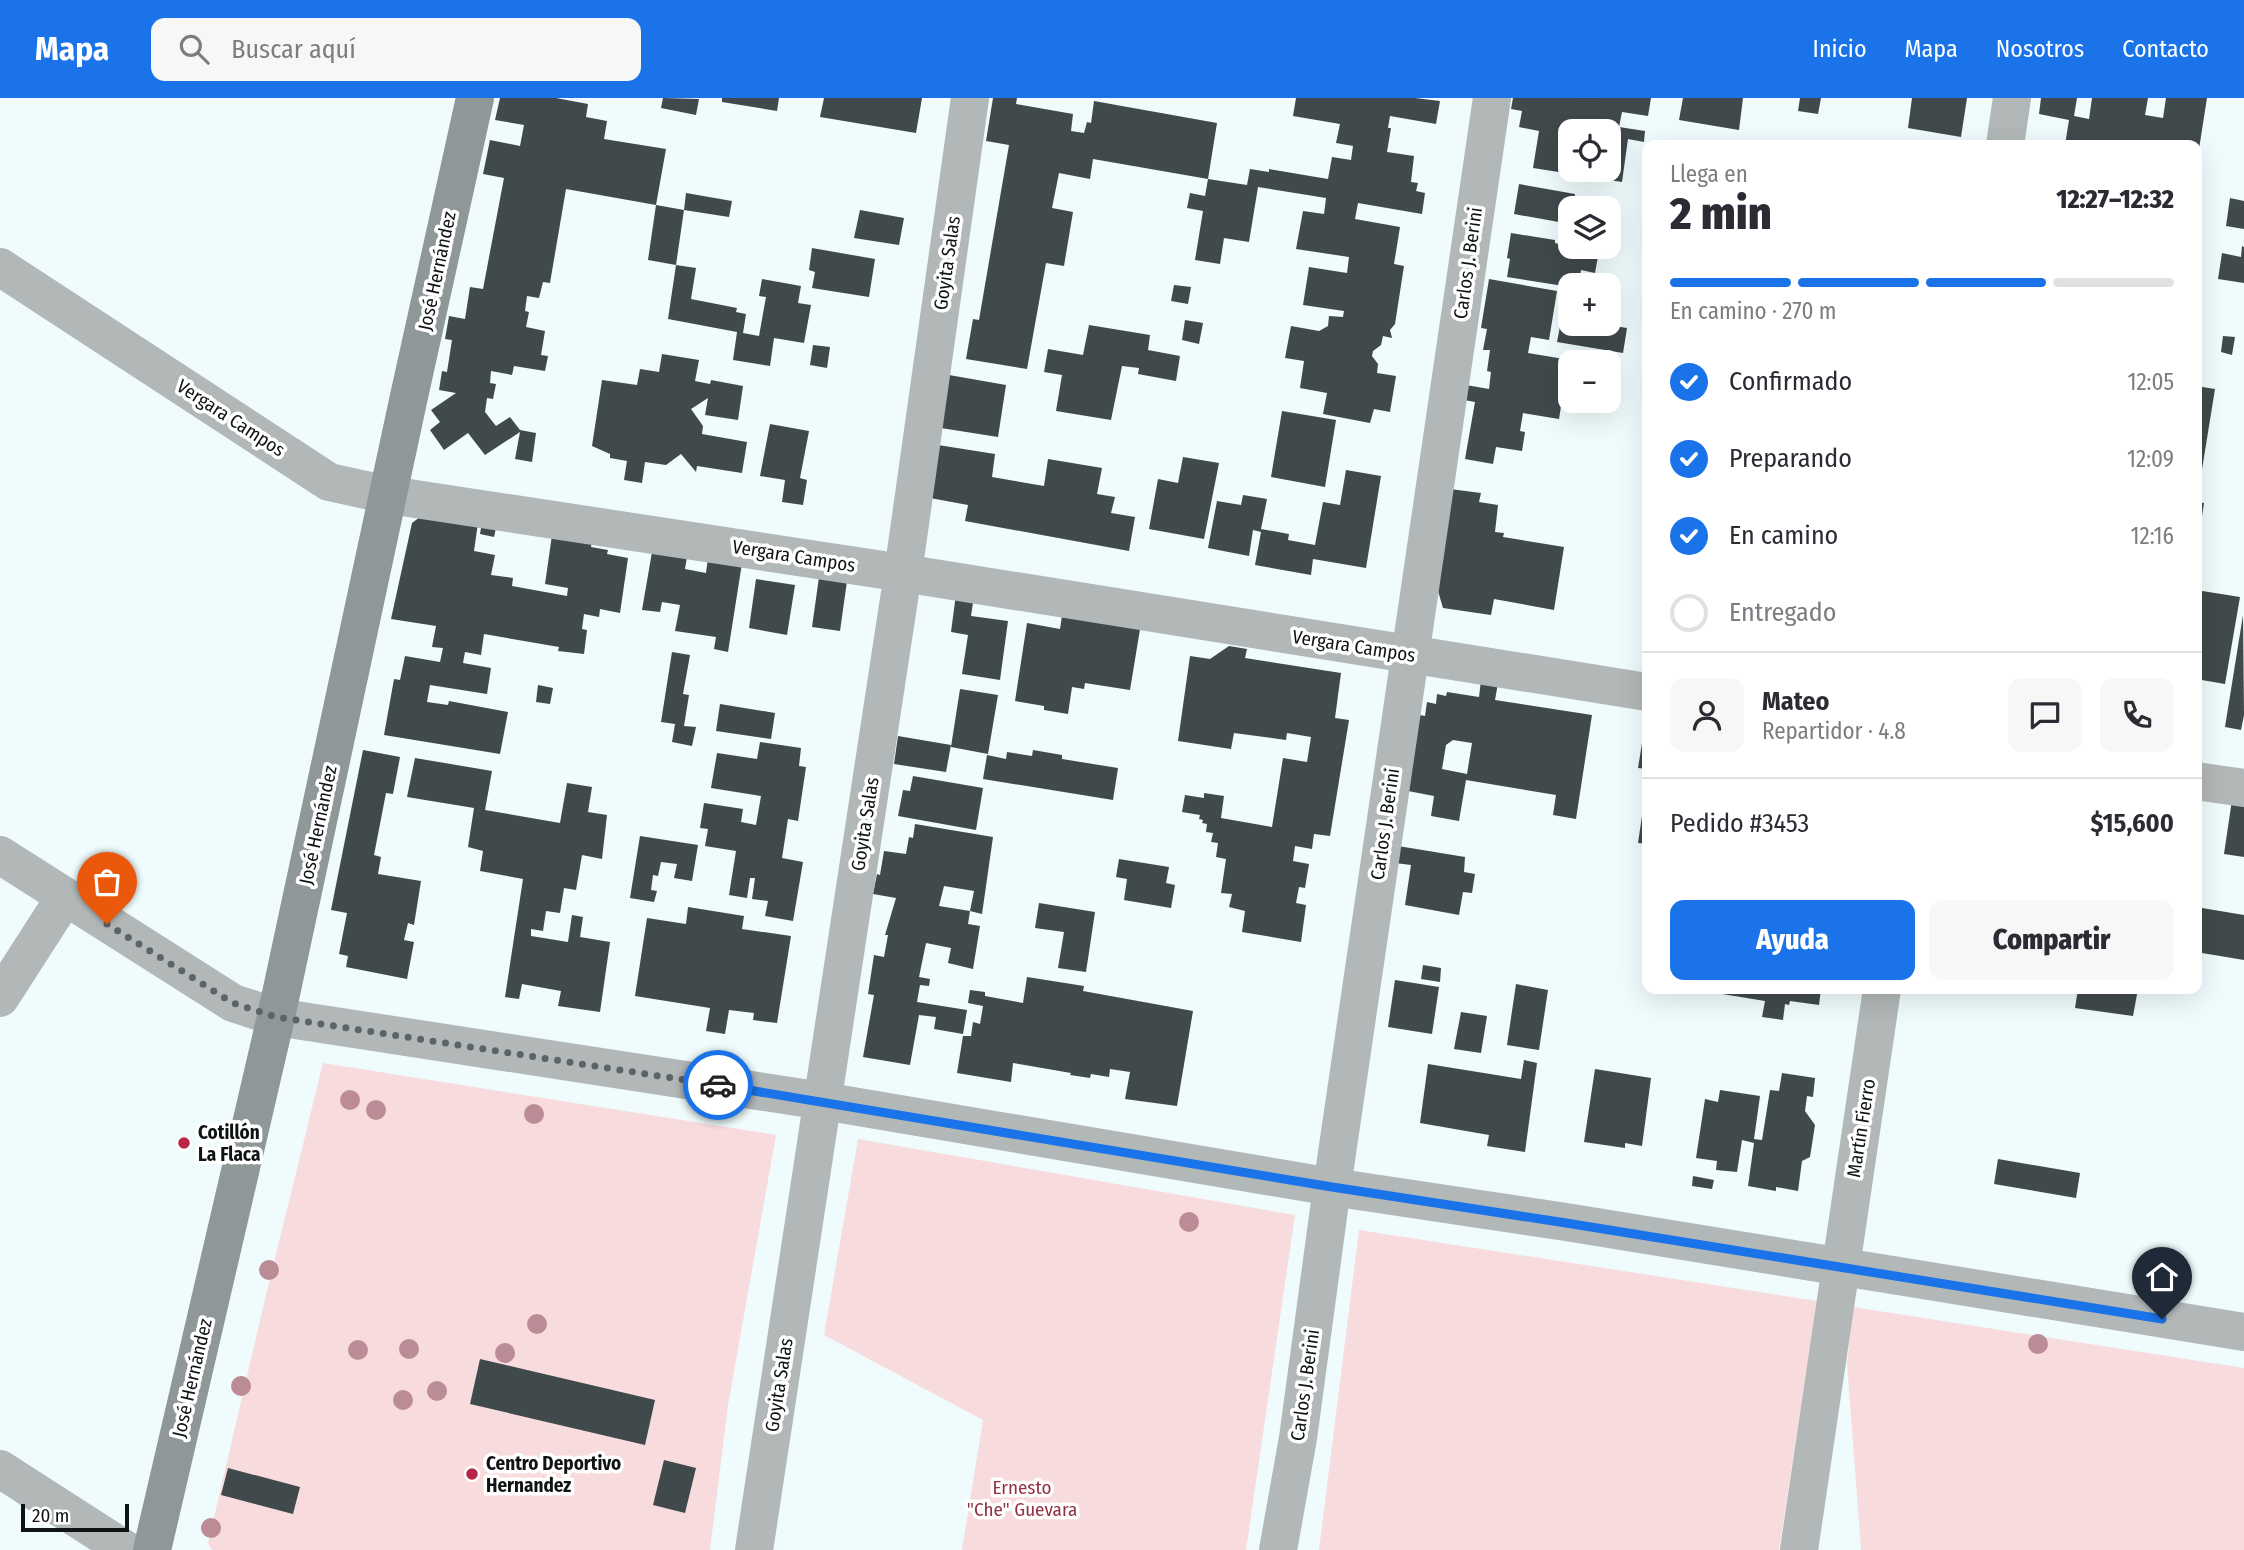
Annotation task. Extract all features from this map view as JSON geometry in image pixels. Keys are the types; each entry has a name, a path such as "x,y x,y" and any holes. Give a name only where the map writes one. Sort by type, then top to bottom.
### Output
{"street":[{"name":"José Hernández","path":"152,1550 276,1017 475,98"},
{"name":"Goyita Salas","path":"754,1550 903,573 970,98"},
{"name":"Carlos J. Berini","path":"1278,1550 1297,1438 1492,98"},
{"path":"2006,140 2012,98"},
{"name":"Vergara Campos","path":"0,267 329,482 389,495 903,573 1642,691"},
{"path":"2202,781 2244,788"},
{"path":"0,855 233,1003 276,1017 823,1101 1332,1187 2244,1332"},
{"path":"0,998 65,897"},
{"name":"Martín Fierro","path":"1800,1550 1881,994"},
{"path":"0,1469 126,1550"}],"green space":[{"path":"323,1063 776,1135 728,1405 710,1550 212,1550 208,1543"},
{"name":"Ernesto \"Che\" Guevara","path":"858,1139 1295,1215 1246,1550 962,1550 983,1420 824,1335"},
{"path":"1359,1230 1817,1301 1779,1550 1319,1550"},
{"path":"1853,1307 2244,1368 2244,1550 1861,1550 1847,1363"}],"building":[{"path":"500,98 556,98 588,104 586,117 607,121 604,139 666,149 656,205 566,189 550,283 543,282 539,298 527,296 525,311 529,312 526,327 545,331 541,355 548,356 545,371 514,366 512,375 491,371 490,383 496,384 493,399 487,398 485,412 496,426 510,417 520,430 536,433 532,462 515,459 520,432 485,455 468,433 444,450 430,430 440,422 431,410 456,393 439,390 442,371 447,372 452,340 445,339 449,316 465,319 470,287 483,289 504,178 483,174 490,140 520,146 524,125 495,120"},
{"path":"663,98 699,99 696,115 661,108"},
{"path":"722,98 779,98 777,111 722,102"},
{"path":"824,98 922,98 916,133 820,117"},
{"path":"993,98 1017,98 1016,104 1073,114 1071,131 1084,133 1087,122 1091,123 1094,101 1217,123 1208,179 1093,159 1090,179 1059,173 1052,208 1073,212 1064,266 1046,263 1027,369 966,359 973,319 979,320 1009,145 986,141"},
{"path":"1296,98 1415,98 1440,101 1436,124 1390,116 1388,128 1391,128 1387,152 1414,156 1411,182 1418,183 1416,191 1425,193 1422,214 1358,203 1355,219 1400,227 1394,264 1404,266 1395,324 1390,330 1392,338 1383,336 1381,345 1373,351 1372,356 1378,364 1377,373 1396,376 1390,412 1374,409 1370,423 1323,414 1327,393 1300,388 1304,361 1285,358 1291,326 1319,331 1328,326 1329,316 1343,317 1344,311 1303,305 1309,267 1347,273 1349,257 1296,249 1303,211 1324,214 1326,198 1258,187 1249,242 1224,238 1220,264 1195,260 1203,211 1187,208 1190,193 1205,196 1208,179 1247,185 1250,169 1269,172 1269,169 1328,179 1332,157 1351,160 1353,146 1336,143 1340,124 1293,116"},
{"path":"1513,98 1651,98 1648,116 1622,112 1621,119 1558,119 1558,172 1533,168 1539,131 1519,127 1522,111 1511,109"},
{"path":"1683,98 1743,98 1739,130 1679,120"},
{"path":"1800,98 1821,98 1818,114 1798,111"},
{"path":"1912,98 1967,98 1961,137 1908,128"},
{"path":"2041,98 2077,98 2074,116 2089,119 2092,98 2148,98 2145,115 2163,118 2166,98 2207,98 2200,140 2066,140 2069,120 2039,114"},
{"path":"1621,127 1645,131 1642,142 1628,139 1622,182"},
{"path":"1519,184 1575,194 1558,196 1558,222 1514,214"},
{"path":"686,193 732,201 729,217 684,210"},
{"path":"2230,198 2244,201 2244,229 2226,226"},
{"path":"656,205 684,210 676,265 648,260"},
{"path":"860,210 904,218 899,245 854,238"},
{"path":"1511,233 1555,240 1558,244 1558,259 1598,259 1595,273 1581,270 1581,273 1558,273 1558,285 1507,277 1510,259 1507,258"},
{"path":"2242,246 2244,283 2218,279 2222,253 2241,257"},
{"path":"812,248 875,259 869,297 812,288 815,272 809,270"},
{"path":"676,265 696,268 691,299 737,308 736,312 746,314 743,333 759,336 766,297 759,296 762,279 801,286 798,303 811,305 804,343 774,338 770,366 733,360 737,332 668,319"},
{"path":"1489,279 1557,291 1549,340 1531,337 1528,353 1558,358 1559,419 1523,413 1520,431 1525,432 1522,451 1496,447 1493,464 1465,459 1475,402 1464,400 1466,385 1489,389 1491,372 1487,371 1490,350 1483,350 1487,329 1481,328"},
{"path":"1174,285 1191,287 1188,304 1171,301"},
{"path":"1185,320 1203,323 1199,344 1182,340"},
{"path":"1089,325 1150,335 1148,350 1180,356 1176,381 1138,374 1139,368 1122,366 1111,420 1056,411 1062,375 1044,372 1048,349 1083,355"},
{"path":"1621,327 1627,328 1623,353 1621,350 1557,342 1558,336 1621,336"},
{"path":"2223,336 2235,337 2232,355 2221,352"},
{"path":"813,345 830,347 827,368 810,365"},
{"path":"662,354 699,360 695,381 710,384 711,380 743,386 738,420 705,415 708,398 691,409 703,426 702,434 747,442 742,473 697,466 696,472 681,454 666,465 645,462 642,483 624,480 627,461 610,458 610,454 592,446 602,380 637,385 640,369 659,372"},
{"path":"949,375 1006,385 998,437 941,428"},
{"path":"2202,387 2215,389 2202,469"},
{"path":"1282,411 1336,420 1325,487 1271,477"},
{"path":"770,424 809,431 800,478 807,480 803,505 782,502 785,480 760,476"},
{"path":"938,445 995,454 992,477 1044,486 1048,459 1102,468 1097,494 1115,497 1111,513 1135,517 1129,551 965,521 968,505 930,498"},
{"path":"1183,457 1219,463 1204,539 1149,529 1158,479 1178,483"},
{"path":"1346,470 1381,476 1366,568 1313,559 1311,575 1255,565 1261,532 1253,530 1249,556 1208,548 1217,501 1241,505 1243,495 1267,499 1261,529 1289,534 1288,540 1315,545 1323,502 1340,505"},
{"path":"1450,489 1481,493 1479,502 1498,505 1495,532 1504,533 1503,537 1564,547 1554,610 1494,599 1491,615 1443,608 1435,581"},
{"path":"432,508 479,516 474,551 495,555 491,575 513,578 512,586 567,596 568,588 545,584 553,528 593,534 591,547 608,550 607,554 628,558 620,613 600,609 599,617 584,614 582,629 587,630 584,654 558,651 559,647 484,634 481,655 465,652 463,663 491,668 487,694 430,685 427,702 448,705 449,701 508,712 500,754 384,735 394,679 400,680 405,656 440,662 443,648 432,647 436,626 391,619 412,523"},
{"path":"483,516 498,519 494,537 480,534"},
{"path":"688,551 685,569 706,573 708,558 743,557 728,652 714,649 716,637 675,631 680,605 662,602 660,612 642,610 652,552"},
{"path":"820,570 848,574 840,631 812,627"},
{"path":"756,579 795,585 787,635 749,628"},
{"path":"2202,591 2240,597 2225,684 2202,680"},
{"path":"956,594 974,596 971,616 1008,621 1000,680 962,674 968,635 951,632"},
{"path":"1063,609 1141,623 1130,690 1085,683 1084,689 1072,687 1068,714 1015,701 1027,623 1060,629"},
{"path":"2243,615 2244,715 2241,730 2225,727"},
{"path":"1229,646 1247,649 1245,658 1341,673 1335,718 1349,720 1330,836 1314,834 1312,849 1295,846 1293,861 1309,864 1305,888 1299,887 1296,903 1306,905 1301,942 1242,932 1245,911 1229,907 1232,894 1221,893 1226,859 1216,857 1218,843 1211,842 1213,833 1206,832 1207,824 1202,823 1200,815 1182,812 1185,795 1204,798 1204,793 1224,796 1221,818 1272,827 1283,758 1307,762 1311,737 1287,733 1286,740 1234,733 1231,749 1178,741 1190,656 1210,659"},
{"path":"672,652 690,655 683,694 689,695 684,726 696,727 692,746 672,742 675,724 661,722"},
{"path":"1481,680 1498,683 1495,700 1592,715 1576,819 1553,815 1556,795 1466,780 1459,821 1431,816 1434,796 1408,791 1420,715 1425,716 1427,702 1436,704 1437,694 1446,696 1447,692 1479,697","holes":["1453,740 1472,743 1467,774 1442,769 1446,745"]},
{"path":"538,685 553,688 550,704 536,702"},
{"path":"960,689 998,695 988,754 951,747"},
{"path":"720,704 775,713 771,739 716,731"},
{"path":"898,736 951,745 946,772 894,764"},
{"path":"760,742 801,748 799,766 806,767 798,821 788,819 782,858 803,862 793,921 765,916 768,901 752,899 755,878 750,878 747,898 729,895 736,851 705,846 708,829 700,828 704,803 743,809 741,822 756,825 761,796 711,788 717,753 757,759"},
{"path":"1642,743 1642,768 1638,768"},
{"path":"363,750 400,757 393,794 386,793 374,855 381,857 378,874 421,881 414,925 408,923 404,940 414,942 407,979 346,967 348,956 339,954 347,913 331,910"},
{"path":"1033,750 1062,755 1062,759 1118,768 1113,800 983,779 987,755 1006,759 1007,752 1032,756"},
{"path":"415,758 492,771 485,810 560,823 567,783 592,787 588,812 607,815 602,859 582,855 576,890 564,888 560,913 546,911 543,931 531,929 531,936 568,942 572,915 583,917 580,937 610,942 600,1012 558,1006 561,991 522,984 519,999 505,997 523,879 480,871 483,851 468,847 474,808 407,797"},
{"path":"913,776 983,788 976,830 898,816 903,790 910,791"},
{"path":"2233,793 2244,795 2244,857 2224,854"},
{"path":"1642,816 1642,843 1638,843"},
{"path":"915,824 993,837 982,914 970,911 968,924 980,926 973,969 948,963 951,948 926,943 919,977 930,979 929,986 920,985 917,1002 967,1010 963,1034 934,1029 936,1017 919,1015 910,1065 863,1057 874,995 868,994 874,955 884,957 888,935 885,935 896,898 873,894 877,874 880,875 884,851 906,854 909,837 913,838","holes":["944,886 974,891 970,911 939,906"]},
{"path":"640,836 698,845 692,881 674,878 677,864 661,862 658,876 653,875 651,890 657,891 654,902 630,898"},
{"path":"1398,846 1465,857 1464,872 1475,874 1472,893 1463,892 1459,915 1405,905 1411,865 1395,863"},
{"path":"1119,859 1169,867 1166,883 1175,885 1171,908 1124,900 1127,879 1116,877"},
{"path":"1039,903 1095,912 1086,972 1058,968 1064,932 1035,928"},
{"path":"688,907 744,916 742,929 791,936 777,1023 753,1020 754,1013 729,1010 725,1034 706,1031 710,1008 635,996 647,918 686,924"},
{"path":"2202,908 2244,915 2244,960 2202,953"},
{"path":"1423,965 1441,968 1440,982 1421,979"},
{"path":"1027,977 1084,986 1083,991 1193,1011 1177,1106 1125,1099 1130,1072 1110,1069 1109,1077 1091,1074 1090,1078 1013,1063 1011,1082 957,1073 963,1036 971,1036 973,1022 980,1024 983,1006 968,1003 970,990 985,992 985,996 1023,1003"},
{"path":"1395,980 1439,987 1432,1034 1388,1027"},
{"path":"1516,984 1548,990 1539,1050 1507,1045"},
{"path":"1722,994 1820,994 1819,1005 1790,1001 1789,1005 1785,1004 1783,1020 1762,1017 1765,1001"},
{"path":"2077,994 2137,994 2133,1016 2075,1008"},
{"path":"1461,1012 1487,1016 1481,1053 1454,1049"},
{"path":"1524,1060 1537,1063 1525,1152 1487,1146 1489,1135 1420,1123 1428,1064 1521,1079"},
{"path":"1595,1069 1651,1078 1642,1146 1625,1143 1625,1148 1584,1142"},
{"path":"1782,1073 1815,1078 1813,1097 1807,1096 1805,1111 1815,1125 1810,1157 1802,1161 1798,1191 1776,1187 1776,1191 1748,1186 1754,1143 1742,1140 1737,1172 1716,1170 1717,1161 1696,1158 1705,1099 1718,1102 1720,1090 1760,1096 1754,1139 1762,1140 1770,1090 1779,1091"},
{"path":"1998,1159 2080,1173 2076,1198 1994,1184"},
{"path":"1693,1176 1714,1180 1712,1189 1692,1186"},
{"path":"480,1359 655,1400 645,1445 470,1404"},
{"path":"664,1460 696,1468 685,1513 653,1505"},
{"path":"228,1468 300,1487 293,1514 221,1495"}],"way so far":[{"path":"107,924 233,1003 276,1017 718,1085"}],"place":[{"name":"Cotillón La Flaca","path":"184,1143"},
{"name":"Centro Deportivo Hernandez","path":"472,1474"}],"route":[{"path":"718,1085 1332,1187 2162,1319"}]}
